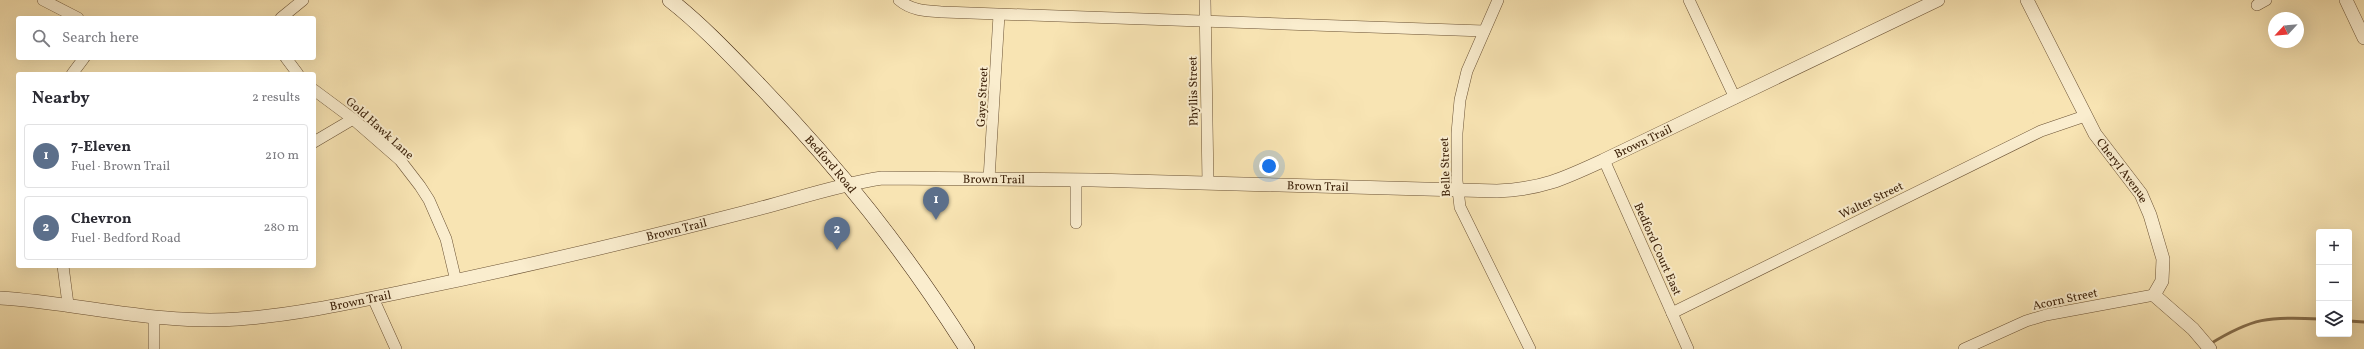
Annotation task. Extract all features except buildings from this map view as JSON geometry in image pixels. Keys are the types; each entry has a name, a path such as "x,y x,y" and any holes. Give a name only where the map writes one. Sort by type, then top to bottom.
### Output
{"main road":[{"name":"Bedford Road","path":"670,0 735,60 800,126 848,183 923,280 967,349"}],"street":[{"path":"43,0 74,16"},
{"path":"283,16 303,0"},
{"path":"899,0 907,7 919,10 999,15 1206,20 1484,31"},
{"name":"Phyllis Street","path":"1205,0 1208,182"},
{"name":"Belle Street","path":"1498,0 1467,71 1460,100 1457,133 1457,190 1460,206 1530,349"},
{"path":"1688,0 1735,98"},
{"name":"Brown Trail","path":"0,298 68,304 154,316 237,319 297,312 456,281 747,212 848,183 882,178 1208,182 1457,190 1526,190 1558,181 1604,160 1938,0"},
{"name":"Cheryl Avenue","path":"2027,0 2095,134 2141,194 2150,215 2163,259 2162,281 2154,295"},
{"path":"2346,0 2364,38"},
{"name":"Gaye Street","path":"989,179 999,15"},
{"path":"74,72 82,60"},
{"path":"288,60 296,72"},
{"name":"Gold Hawk Lane","path":"316,91 353,119 400,160 420,186 446,239 456,281"},
{"name":"Walter Street","path":"1672,313 2041,131 2085,116"},
{"path":"316,141 353,119"},
{"name":"Bedford Court East","path":"1604,160 1688,349"},
{"path":"1076,180 1076,224"},
{"path":"64,268 68,304"},
{"path":"2154,295 2203,341"},
{"name":"Acorn Street","path":"1964,349 2019,324 2046,315 2154,295"},
{"path":"373,298 396,349"},
{"path":"154,316 154,349"}],"waterway":[{"path":"2210,344 2238,329 2262,321 2287,318 2316,319"},
{"path":"2352,321 2364,322"}],"place":[{"name":"7-Eleven","path":"936,220"},
{"name":"Chevron","path":"837,250"}]}
